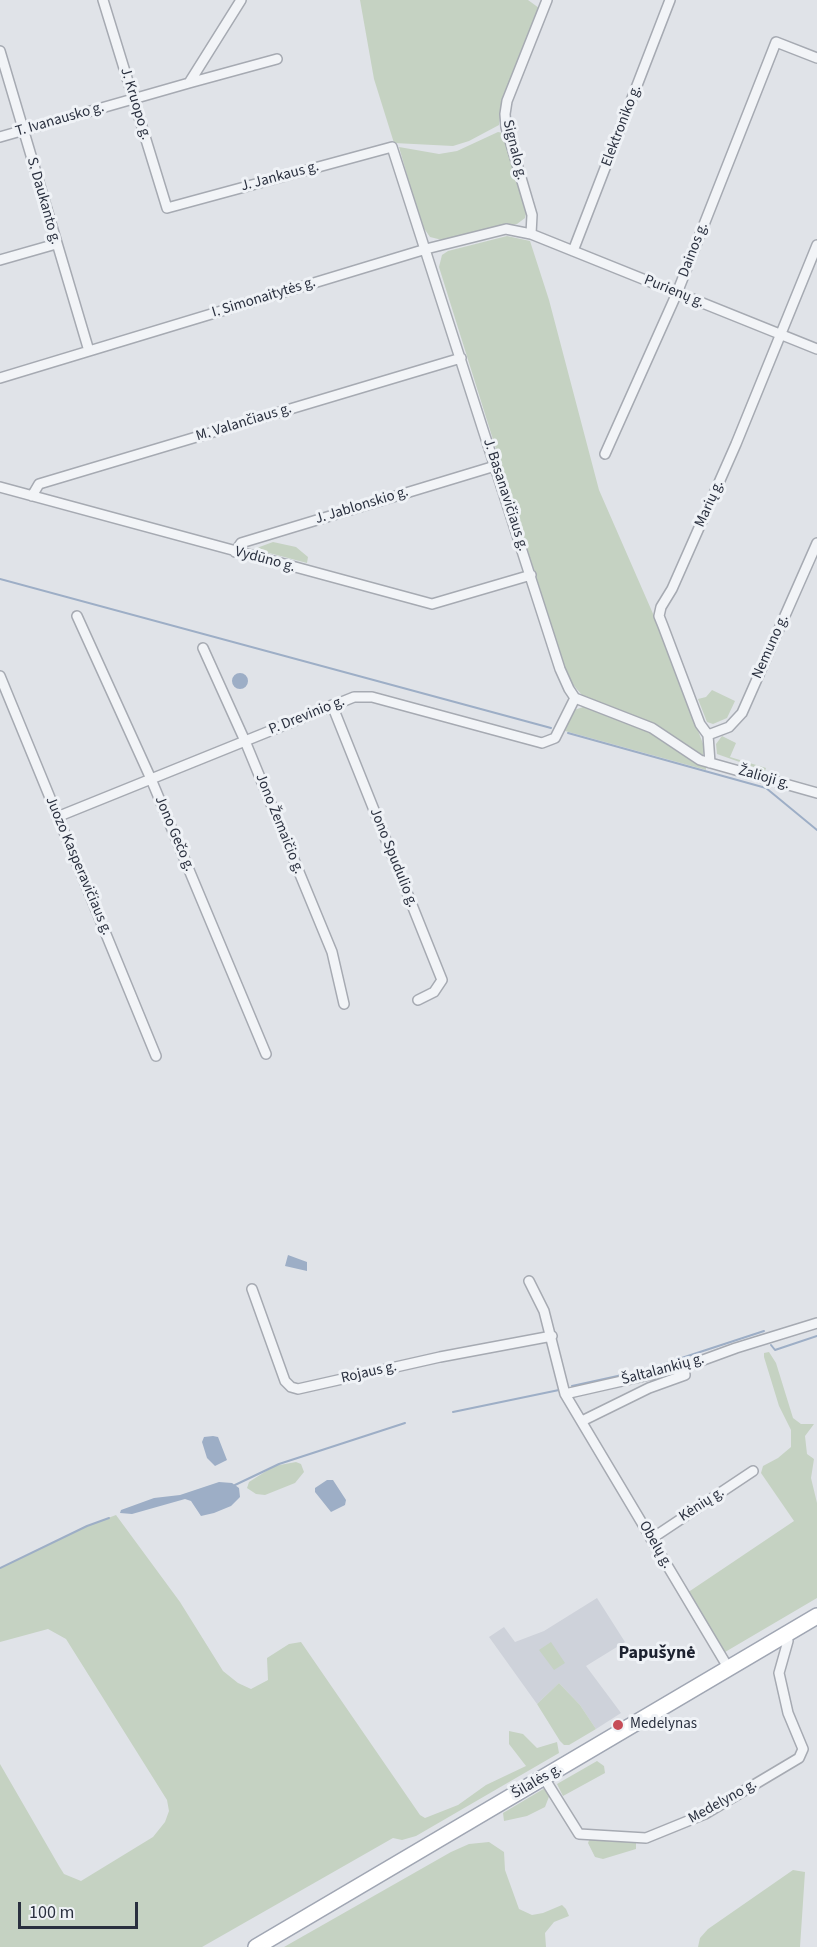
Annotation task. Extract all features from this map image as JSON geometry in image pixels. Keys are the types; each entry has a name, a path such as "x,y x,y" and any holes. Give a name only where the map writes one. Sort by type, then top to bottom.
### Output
{"main road":[{"name":"Šilalės g.","path":"256,1947 817,1616"}],"street":[{"name":"J. Kruopo g.","path":"103,0 167,207"},
{"path":"189,82 241,0"},
{"name":"Signalo g.","path":"531,234 532,215 506,127 505,114 507,101 547,0"},
{"name":"Elektroniko g.","path":"573,251 670,0"},
{"name":"Dainos g.","path":"605,454 677,293 776,42 817,58"},
{"name":"S. Daukanto g.","path":"0,51 89,351"},
{"name":"T. Ivanausko g.","path":"0,137 277,59"},
{"name":"J. Jankaus g.","path":"167,207 392,147"},
{"name":"J. Basanavičiaus g.","path":"392,147 563,678 576,698"},
{"name":"I. Simonaitytės g.","path":"0,378 426,249 506,229 531,234"},
{"name":"Purienų g.","path":"531,234 817,350"},
{"path":"0,260 56,244"},
{"name":"Marių g.","path":"711,763 708,735 700,724 659,616 661,607 727,465 817,245"},
{"name":"M. Valančiaus g.","path":"32,496 39,484 461,358"},
{"name":"J. Jablonskio g.","path":"235,552 241,543 495,466"},
{"name":"Vydūno g.","path":"0,487 432,604 531,575"},
{"name":"Nemuno g.","path":"708,735 729,727 742,713 817,543"},
{"name":"Jono Gečo g.","path":"77,616 151,779 266,1054"},
{"name":"Jono Žemaičio g.","path":"202,648 245,741 332,952 344,1004"},
{"name":"Juozo Kasperavičiaus g.","path":"0,676 156,1056"},
{"name":"P. Drevinio g.","path":"57,817 354,698 372,697 542,743 555,738 576,698"},
{"path":"576,698 652,728 690,755 711,763"},
{"name":"Jono Spudulio g.","path":"332,705 442,980 440,987 434,992 418,1000"},
{"name":"Žalioji g.","path":"711,763 817,793"},
{"path":"530,1281 544,1311 552,1336 565,1394"},
{"name":"Rojaus g.","path":"252,1288 285,1381 291,1387 298,1389 440,1357 552,1336"},
{"name":"Šaltalankių g.","path":"565,1394 684,1367 817,1323"},
{"path":"582,1421 657,1384 685,1375 684,1367"},
{"name":"Obelų g.","path":"565,1394 729,1669"},
{"name":"Kėnių g.","path":"651,1539 753,1471"},
{"name":"Medelyno g.","path":"544,1778 579,1834 646,1838 705,1814 799,1758 803,1749 788,1713 780,1680 781,1661 788,1641 787,1635"}],"shaded area":[{"path":"597,1598 625,1642 586,1666 621,1713 596,1729 580,1705 559,1683 537,1704 489,1637 504,1627 515,1642 544,1631"}],"green space":[{"path":"360,0 528,0 539,8 502,101 499,125 469,141 453,146 394,143 374,79"},
{"path":"498,132 503,133 505,138 526,213 525,218 517,224 442,240 430,237 421,224 399,147 439,154 457,151"},
{"path":"507,236 530,241 549,300 599,490 654,616 705,749 703,755 698,755 657,726 582,695 568,679 439,267 442,255 448,251"},
{"path":"273,542 296,547 308,557 307,563 254,549"},
{"path":"712,690 735,701 727,718 713,724 707,722 698,699 706,697"},
{"path":"586,706 657,735 694,762 706,766 706,770 565,731 574,710"},
{"path":"722,736 736,743 730,757 766,768 765,771 717,754 716,744"},
{"path":"769,1352 776,1363 793,1418 801,1424 814,1424 805,1436 807,1454 814,1459 811,1478 817,1503 817,1598 720,1655 684,1595 794,1521 761,1473 763,1466 778,1458 791,1447 791,1430 779,1406 764,1357 764,1353"},
{"path":"296,1462 301,1464 304,1472 295,1483 265,1495 256,1494 247,1488 249,1482 274,1466"},
{"path":"116,1515 180,1602 223,1671 238,1683 251,1689 268,1680 267,1658 289,1644 301,1642 420,1815 425,1818 458,1805 486,1785 526,1766 509,1744 509,1731 523,1734 537,1748 557,1742 559,1753 416,1836 402,1840 393,1838 202,1947 0,1947 0,1764 64,1874 81,1881 153,1837 165,1822 169,1811 167,1800 66,1639 48,1629 0,1642 0,1568 87,1526"},
{"path":"551,1642 565,1663 554,1670 539,1650"},
{"path":"559,1683 580,1705 596,1729 569,1745 564,1745 560,1741 537,1704"},
{"path":"597,1761 604,1766 605,1773 563,1796 557,1784"},
{"path":"545,1788 550,1794 545,1807 527,1816 504,1821 503,1813"},
{"path":"590,1838 636,1841 636,1849 603,1859 595,1857 588,1843"},
{"path":"489,1842 504,1852 505,1870 519,1909 532,1915 562,1905 566,1909 569,1916 554,1922 545,1933 546,1947 284,1947 451,1852 469,1844"},
{"path":"793,1870 805,1872 800,1947 698,1947 700,1938 708,1929"}],"water":[{"path":"237,673 243,673 248,681 246,687 237,689 232,684 232,678"},
{"path":"288,1255 307,1262 307,1271 285,1266"},
{"path":"204,1437 218,1437 227,1460 215,1466 207,1458 202,1442"},
{"path":"327,1480 333,1480 346,1500 345,1505 331,1512 315,1492 315,1488"},
{"path":"219,1482 232,1483 239,1488 240,1497 231,1506 214,1513 201,1516 191,1501 185,1499 132,1514 120,1513 121,1510 154,1498 180,1495"}],"waterway":[{"path":"0,579 551,728"},
{"path":"568,733 766,788 817,830"},
{"path":"572,1386 645,1370 764,1331"},
{"path":"771,1345 775,1350 817,1336"},
{"path":"453,1412 559,1390"},
{"path":"235,1485 279,1464 405,1423"},
{"path":"0,1568 87,1526 109,1518"}],"place":[{"name":"Medelynas","path":"618,1725"}],"district":[{"name":"Papušynė","path":"657,1654"}]}
